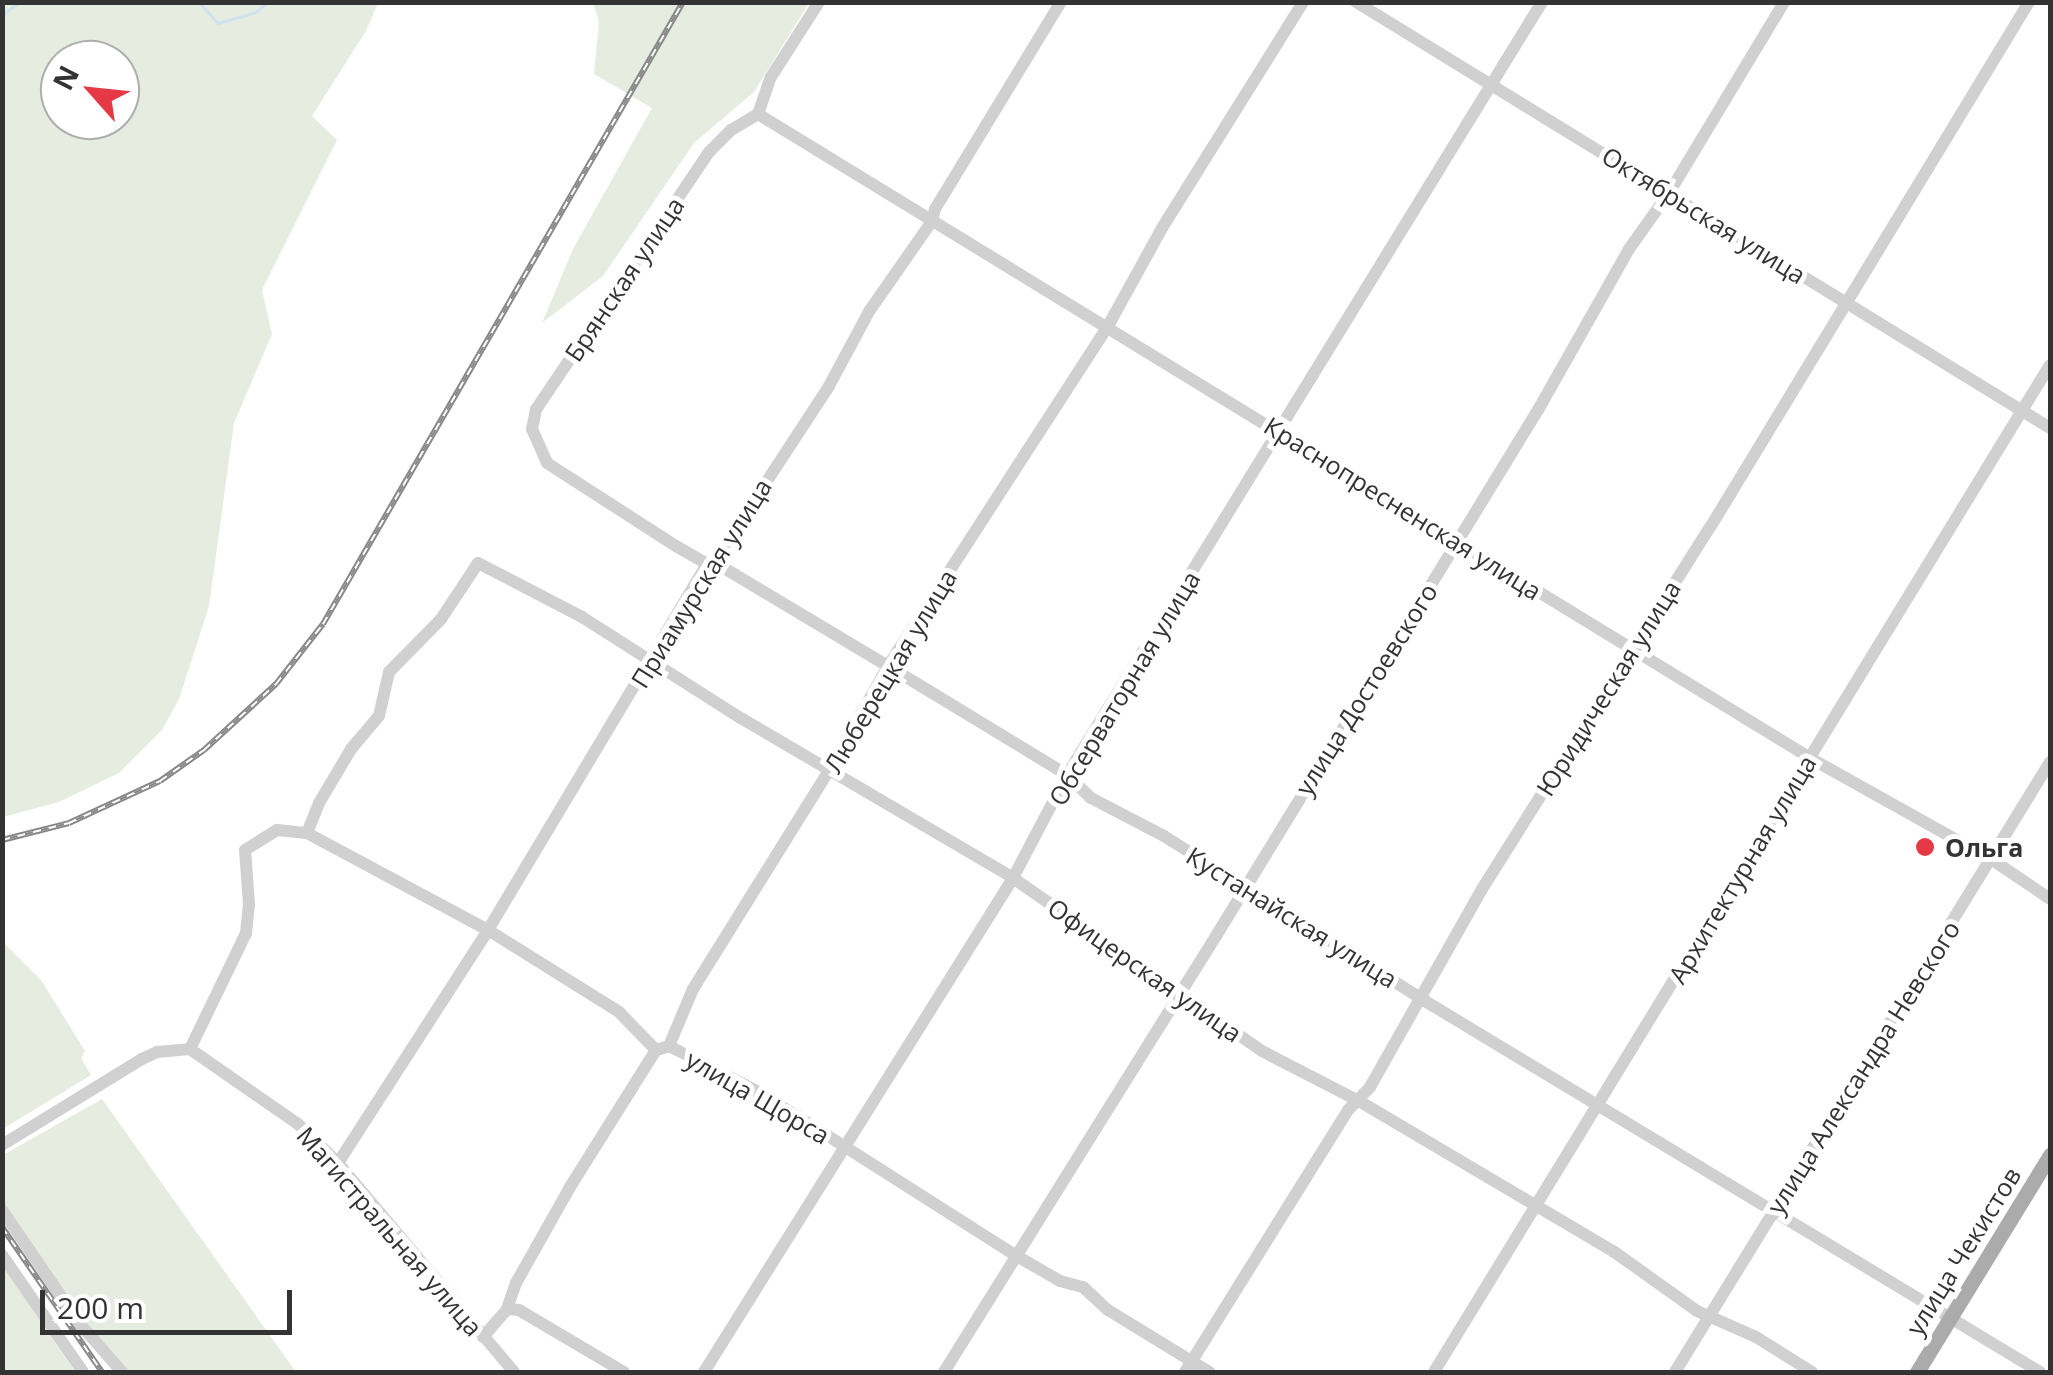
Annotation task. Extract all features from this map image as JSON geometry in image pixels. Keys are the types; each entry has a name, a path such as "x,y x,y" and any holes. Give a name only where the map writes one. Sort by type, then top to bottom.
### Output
{"main road":[{"name":"улица Чекистов","path":"1917,1372 2050,1155"}],"street":[{"path":"758,114 771,77 820,2"},
{"name":"Приамурская улица","path":"338,1163 488,930 711,563 828,386 870,310 932,221 935,209 1062,2"},
{"name":"Люберецкая улица","path":"482,1337 507,1309 516,1283 570,1187 662,1048 693,989 830,769 888,666 1108,326 1162,228 1303,2"},
{"name":"Октябрьская улица","path":"1356,2 1490,88 2050,428"},
{"name":"Обсерваторная улица","path":"704,1372 1013,878 1067,776 1542,2"},
{"name":"улица Достоевского","path":"944,1372 1457,543 1629,249 1668,193 1784,2"},
{"name":"Юридическая улица","path":"1188,1368 1349,1109 1359,1101 1482,890 2029,2"},
{"name":"Краснопресненская улица","path":"758,114 1810,758 1992,859 2050,898"},
{"name":"Брянская улица","path":"547,463 532,429 536,409 710,152 731,130 758,114"},
{"name":"Архитектурная улица","path":"1434,1372 2050,365"},
{"name":"Кустанайская улица","path":"547,463 888,666 1067,776 1091,798 1164,836 1420,998 2040,1372"},
{"name":"Офицерская улица","path":"308,833 343,763 379,716 389,672 416,640 440,620 478,563 582,617 650,662 1013,878 1262,1051 1359,1101 1536,1209 1613,1250 1708,1316 1756,1337 1812,1372"},
{"name":"улица Александра Невского","path":"1676,1372 2050,762"},
{"path":"3,1146 142,1059 156,1052 190,1049 246,933 246,850 278,830 308,833"},
{"name":"улица Щорса","path":"308,833 488,930 619,1012 662,1048 759,1092 1015,1255 1060,1281 1083,1288 1188,1368 1209,1372"},
{"name":"Магистральная улица","path":"190,1049 298,1124 338,1163 514,1372"},
{"path":"2,1210 80,1324 122,1372"},
{"path":"2,1255 84,1372"},
{"path":"507,1309 520,1310 624,1372"}],"shaded area":[{"path":"3,2 378,3 366,31 312,116 337,140 262,290 272,334 234,423 209,606 179,699 162,730 119,773 59,802 3,817"},
{"path":"593,3 809,3 754,92 694,143 603,276 542,323 573,249 652,108 594,74 599,22"},
{"path":"3,942 41,980 85,1051 81,1058 91,1075 3,1129"},
{"path":"102,1099 296,1372 115,1372 3,1208 3,1155"},
{"path":"2,1264 41,1322 75,1372 3,1372"}],"waterway":[{"path":"2,15 19,2"},
{"path":"199,2 218,23 256,12 267,2"}],"railway":[{"path":"2,840 69,823 160,781 204,750 276,684 323,624 683,2"},
{"path":"2,1227 102,1372"}],"place":[{"name":"Ольга","path":"1925,847"}]}
